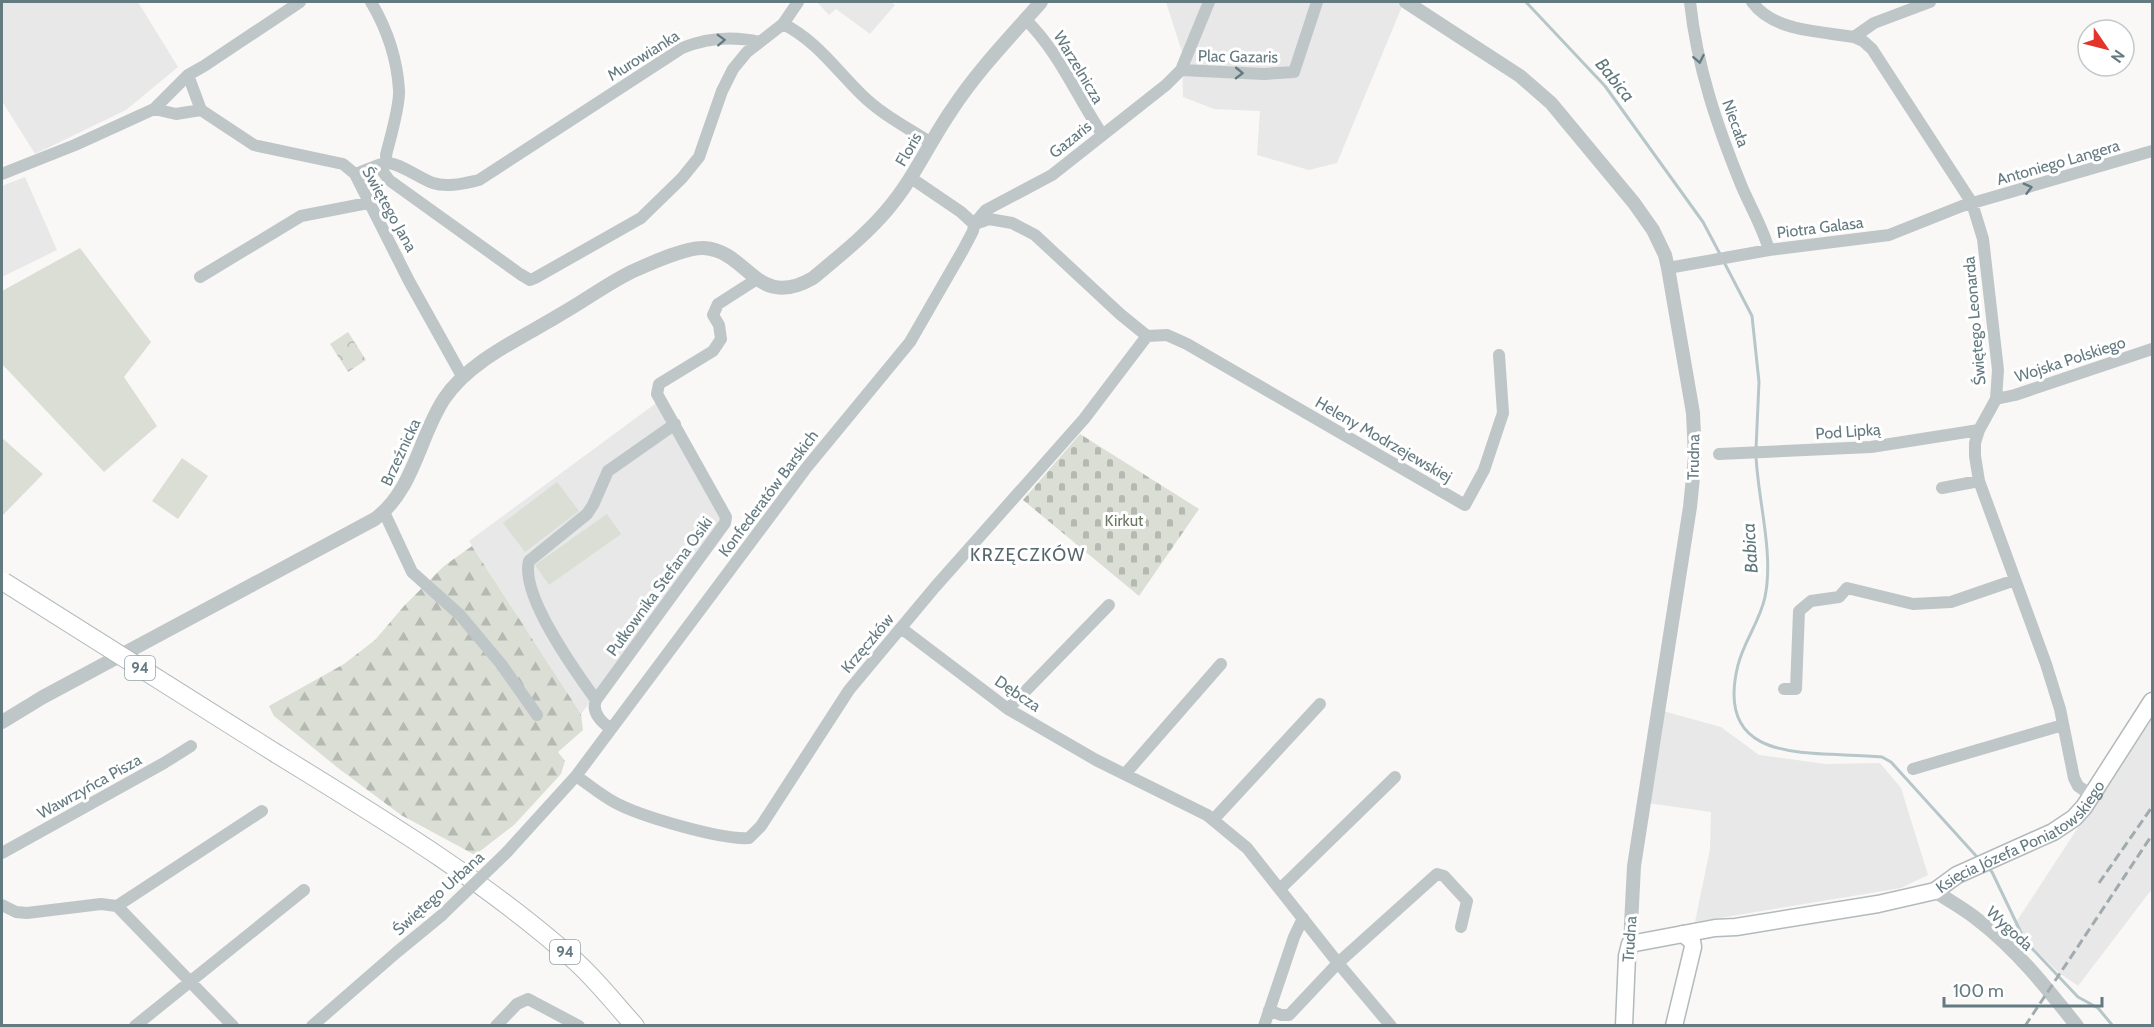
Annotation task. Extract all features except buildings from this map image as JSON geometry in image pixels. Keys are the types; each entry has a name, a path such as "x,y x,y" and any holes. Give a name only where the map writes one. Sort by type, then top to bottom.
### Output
{"main road":[{"name":"94","path":"3,581 398,829 511,906 575,960 635,1026"},
{"name":"Księcia Józefa Poniatowskiego","path":"1630,944 1688,940 1715,928 1736,927 1878,904 1935,891 1957,875 2061,828 2074,819 2152,701"},
{"path":"1674,1026 1688,940"},
{"name":"Trudna","path":"1624,1026 1630,944"}],"street":[{"path":"2,174 75,145 154,109 188,75 300,2"},
{"path":"371,2 392,46 399,92 383,165 389,180 530,280 641,218 682,178 699,157 722,91 733,69 747,52 783,24 798,2"},
{"name":"Floris","path":"783,288 803,284 833,261 888,210 951,110 983,67 1041,2"},
{"name":"Plac Gazaris","path":"1209,2 1181,70 1264,74 1294,72 1317,2"},
{"name":"Trudna","path":"1406,2 1520,76 1551,103 1634,203 1653,230 1665,255 1693,413 1695,457 1690,507 1634,866 1630,944"},
{"name":"Niecała","path":"1690,2 1698,56 1709,97 1736,172 1770,250"},
{"path":"1752,2 1766,15 1788,26 1854,37 1874,23 1930,2"},
{"name":"Warzelnicza","path":"1025,19 1042,36 1059,61 1102,134"},
{"path":"783,24 814,45 871,103 931,142"},
{"name":"Świętego Leonarda","path":"1854,37 1872,49 1972,203 1983,239 1998,369 1996,399 1979,430 1975,443 1979,481 2046,664 2063,725 2074,778 2079,786 2091,795"},
{"name":"Murowianka","path":"383,165 398,165 435,184 462,184 479,180 682,48 699,41 711,40 748,39 760,42"},
{"name":"Gazaris","path":"974,224 986,210 1052,175 1166,85 1181,70"},
{"path":"154,109 176,114 201,110 188,75"},
{"name":"Świętego Jana","path":"201,110 254,145 343,164 355,174 368,203 462,376"},
{"name":"Antoniego Langera","path":"1972,203 2152,151"},
{"path":"355,174 383,165"},
{"path":"910,178 966,215 974,224 989,219 1012,223 1035,235 1147,336"},
{"path":"200,278 301,216 368,203"},
{"name":"Piotra Galasa","path":"1668,268 1770,250 1889,235 1972,203"},
{"name":"Konfederatów Barskich","path":"576,776 807,467 910,342 963,250 973,231 974,224"},
{"name":"Brzeźnicka","path":"2,722 43,697 344,536 384,512 404,486 444,399 462,376 486,359 631,273 702,248 712,249 724,255 767,285 783,288"},
{"name":"Pułkownika Stefana Osiki","path":"596,700 725,523 726,517 657,394 659,384 713,351 721,339 719,325 713,315 718,304 757,279"},
{"name":"Heleny Modrzejewskiej","path":"1147,336 1167,335 1187,344 1465,505 1485,470 1503,413 1499,355"},
{"name":"Krzęczków","path":"576,776 615,803 664,821 725,837 748,838 761,826 849,690 1084,419 1147,336"},
{"name":"Wojska Polskiego","path":"1996,399 2015,395 2152,349"},
{"path":"610,729 597,716 594,705 596,700 539,612 526,570 529,561 587,514 608,471 675,424"},
{"name":"Pod Lipką","path":"1719,454 1871,447 1979,430"},
{"path":"1942,488 1979,481"},
{"path":"384,512 412,572 460,615 501,664 537,715"},
{"path":"1784,689 1796,689 1799,611 1811,601 1839,597 1847,588 1913,604 1951,602 2015,580"},
{"path":"1008,709 1110,605"},
{"name":"Dębcza","path":"901,628 1008,709 1096,760 1207,815 1247,848 1391,1026"},
{"path":"1125,774 1221,664"},
{"path":"1213,820 1320,704"},
{"path":"1913,769 2063,725"},
{"name":"Wawrzyńca Pisza","path":"2,854 191,746"},
{"name":"Świętego Urbana","path":"312,1026 442,915 507,852 576,776"},
{"path":"1280,889 1395,777"},
{"path":"117,906 262,811"},
{"path":"1269,1010 1281,1015 1289,1015 1338,963 1437,874 1444,876 1467,900 1461,927"},
{"path":"135,1026 304,890"},
{"name":"Wygoda","path":"1935,891 1977,919 2001,941 2054,995 2077,1026"},
{"path":"2,905 16,912 27,913 101,904 117,906 233,1026"},
{"path":"1264,1026 1294,937 1303,918"},
{"path":"496,1026 517,1004 528,999 579,1026"}],"shaded area":[{"path":"2,2 138,2 178,67 126,110 35,154 2,101"},
{"path":"817,2 891,2 895,5 870,34 836,9 829,15"},
{"path":"1166,2 1396,2 1403,4 1337,163 1309,170 1257,155 1260,111 1214,109 1183,97 1182,52"},
{"path":"25,177 57,250 2,277 2,186"},
{"path":"663,398 729,514 581,714 469,541"},
{"path":"1663,711 1721,727 1759,755 1826,764 1880,763 1901,788 1928,875 1901,888 1695,922 1710,849 1711,812 1648,803"},
{"path":"2152,714 2152,889 2078,986 2058,972 2013,927"}],"green space":[{"path":"80,248 151,342 124,377 157,426 104,472 2,364 2,291"},
{"path":"348,332 366,360 348,372 330,344"},
{"name":"Kirkut","path":"1080,434 1199,509 1139,596 1023,500"},
{"path":"2,438 43,474 3,515 2,513"},
{"path":"182,458 208,476 178,519 152,501"},
{"path":"557,482 579,511 525,552 503,523"},
{"path":"607,514 621,534 549,585 535,565"},
{"path":"472,546 581,714 583,730 558,752 565,761 561,774 514,825 475,855 401,815 274,716 269,706 344,664 375,640 404,606 444,566"}],"waterway":[{"name":"Babica","path":"1526,2 1605,86 1703,222 1721,256"},
{"name":"Babica","path":"1724,262 1752,316 1759,382 1756,449"},
{"name":"Babica","path":"1756,456 1767,545 1767,580 1763,606 1738,665 1734,699 1740,722 1755,738 1776,747 1801,752 1882,757 1891,762 1978,858"},
{"name":"Babica","path":"1987,867 1992,872 2025,941 2078,997 2098,1008 2113,1026"}],"railway":[{"path":"2099,883 2152,807"},
{"path":"2025,1026 2152,835"}],"district":[{"name":"KRZĘCZKÓW","path":"1028,555"}]}
